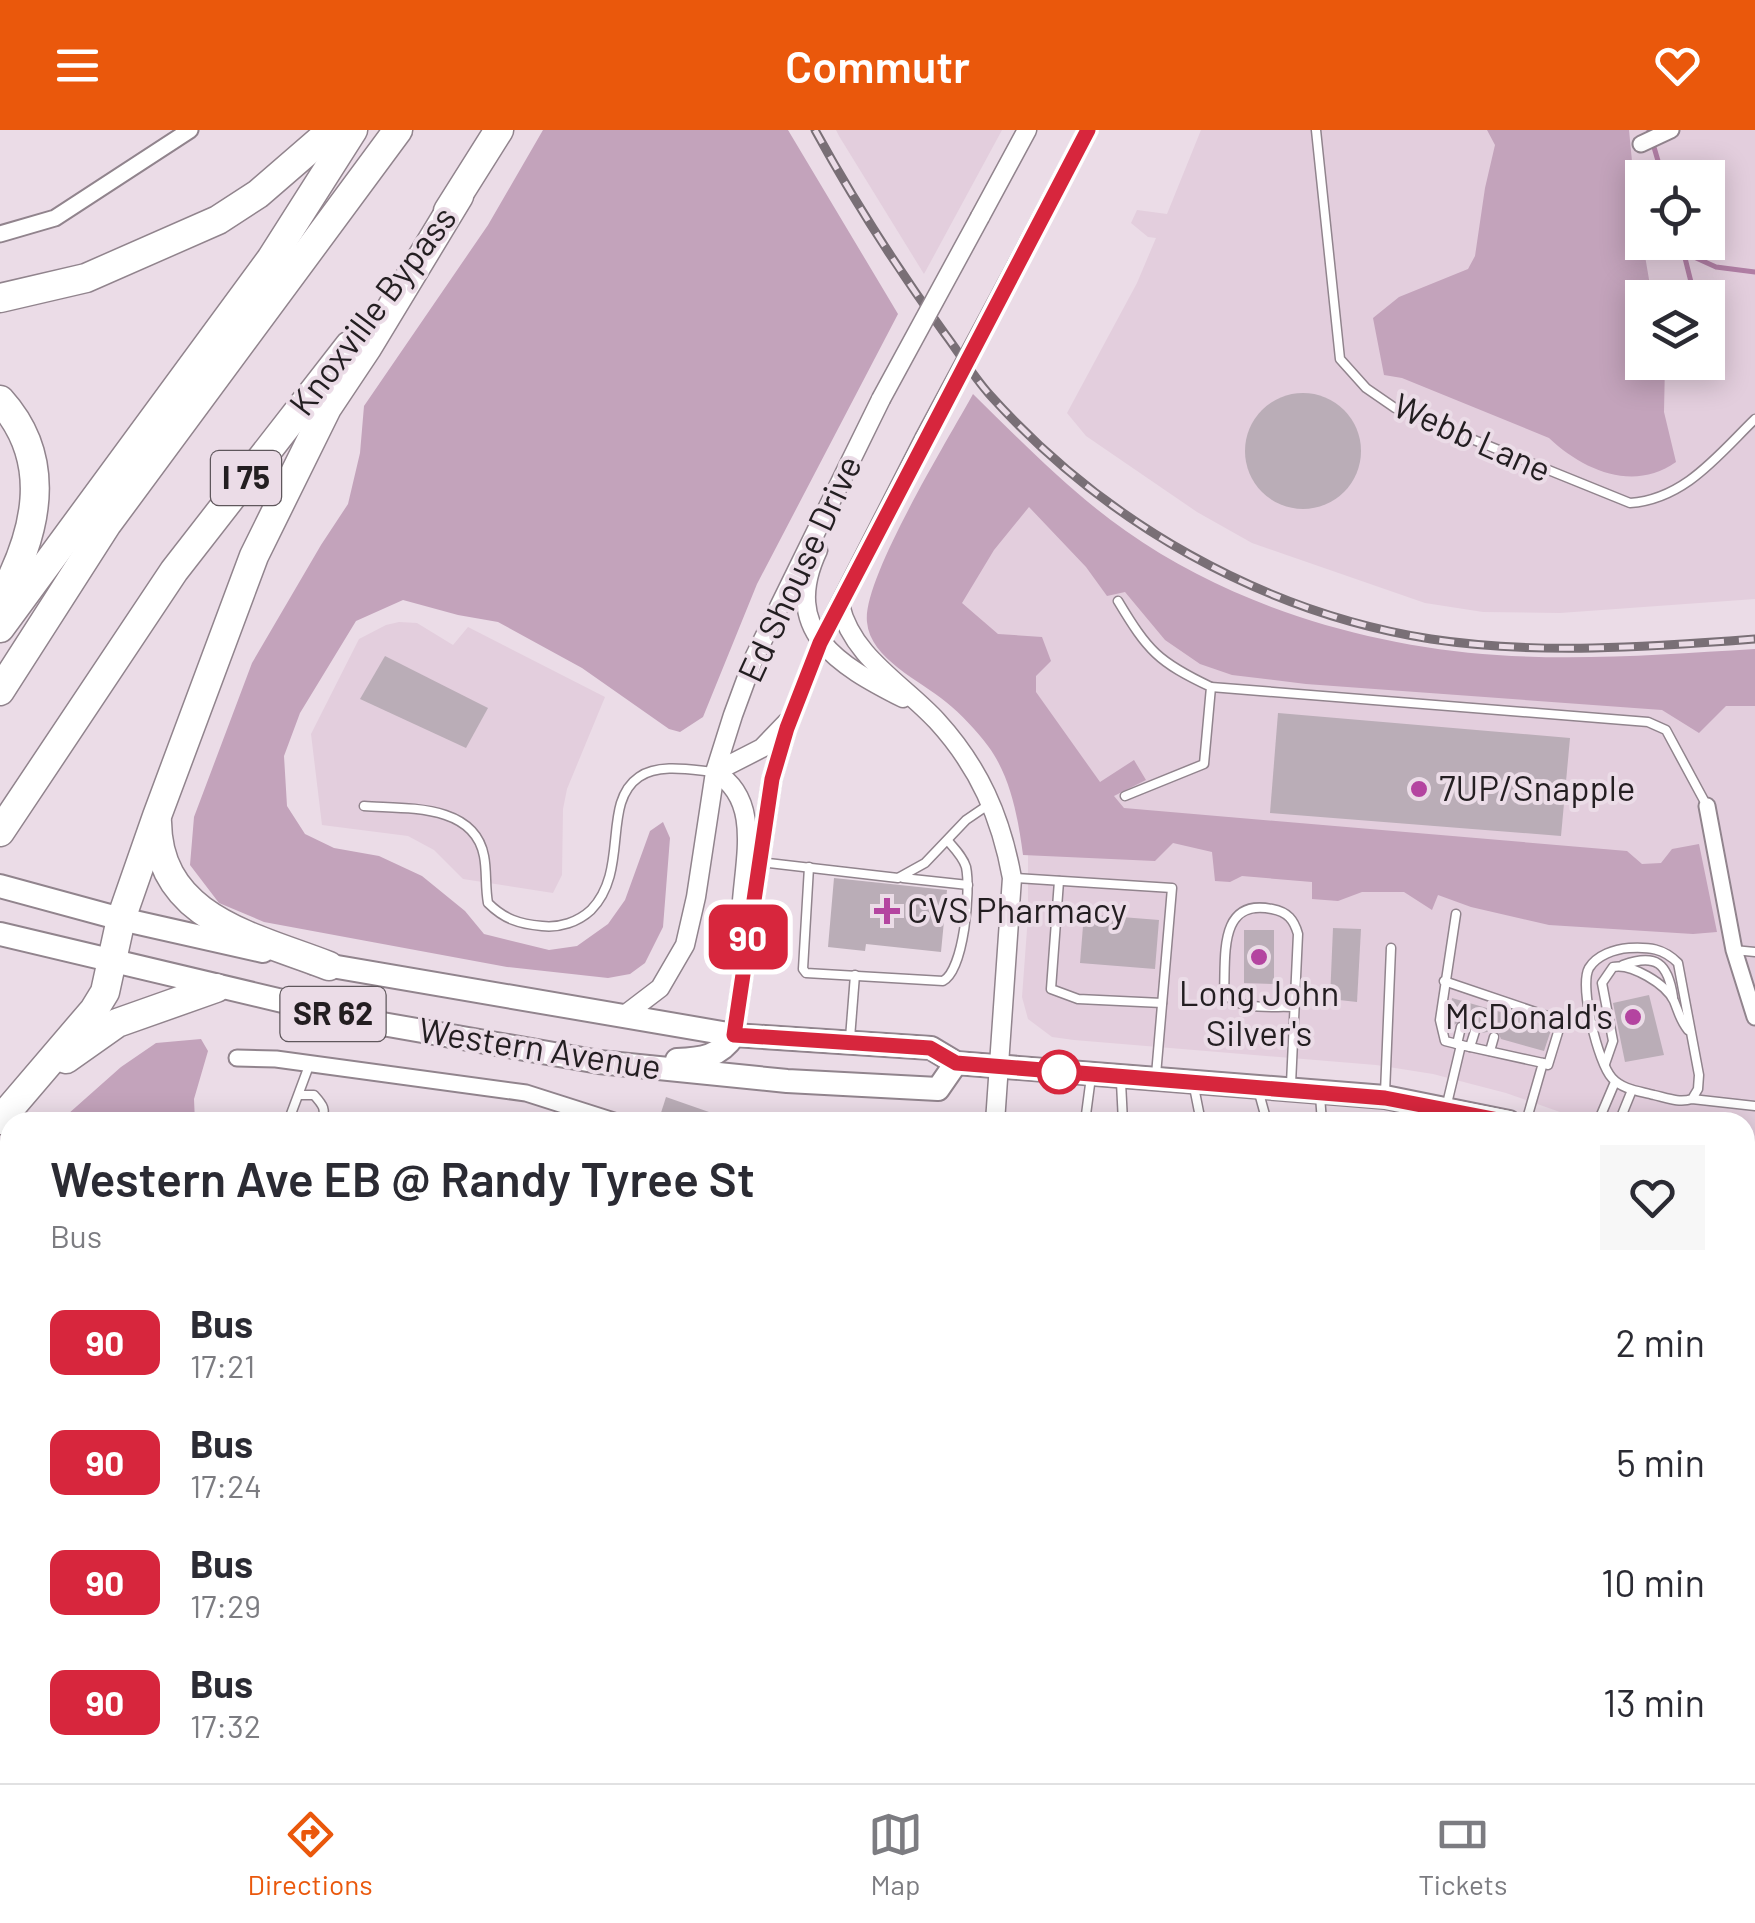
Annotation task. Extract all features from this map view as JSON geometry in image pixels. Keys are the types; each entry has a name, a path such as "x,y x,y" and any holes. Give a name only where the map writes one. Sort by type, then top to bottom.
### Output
{"highway":[{"path":"0,298 86,278 218,220 258,194 332,130"},
{"path":"0,628 271,259 353,130"},
{"name":"I 75","path":"0,691 107,524 398,130"},
{"name":"Knoxville Bypass","path":"0,832 174,571 374,314 459,196 499,130"},
{"path":"7,1112 106,992 121,919 254,556 326,408 459,196"},
{"path":"0,400 23,432 36,504 22,555 0,601"},
{"path":"156,816 160,857 184,897 210,918 328,966"},
{"path":"22,1095 79,1048 117,1023 216,988"}],"main road":[{"name":"Western Avenue","path":"0,886 121,919 328,966 734,1035 930,1048 956,1063 1385,1098 1461,1112"},
{"name":"Western Avenue","path":"0,934 371,1022 634,1067 787,1081 938,1088 956,1063"},
{"path":"634,1067 700,1059 724,1050 734,1035"}],"street":[{"path":"0,234 55,218 190,130"},
{"name":"Ed Shouse Drive","path":"622,1017 660,988 685,945 714,772 754,658 850,459 1026,130"},
{"name":"Ed Shouse Drive","path":"734,1035 772,779 820,643 1088,130"},
{"path":"1642,144 1666,132"},
{"path":"850,459 843,498 813,560 804,601 809,621 820,643 833,656 922,707"},
{"path":"840,605 849,630 871,659 967,756 992,802 1006,842 1012,878 995,1112"},
{"path":"714,772 762,748 791,718"},
{"path":"714,772 726,778 747,817 739,918 745,961"},
{"path":"1707,806 1734,950 1755,1017"},
{"path":"236,1058 310,1063 526,1093 586,1112"}],"lane":[{"name":"Webb Lane","path":"1316,130 1340,359 1366,388 1395,408 1630,503 1656,499 1694,479 1755,419"},
{"path":"1118,601 1150,650 1164,663 1211,687 1648,722 1666,730 1707,806"},
{"path":"1125,796 1204,764 1211,687"},
{"path":"364,806 445,813 472,828 484,854 488,902 502,917 552,928 581,919 601,900 613,875 618,813 625,792 640,776 663,769 714,772"},
{"path":"898,878 926,862 966,820 992,802"},
{"path":"809,868 803,969 806,973 944,982 950,978 970,895 965,862 948,841"},
{"path":"760,862 968,886"},
{"path":"1012,878 1172,888 1156,1080"},
{"path":"1059,881 1051,990 1078,999 1162,1003"},
{"path":"1291,1089 1298,934 1294,921 1281,911 1256,906 1236,915 1228,932 1224,993 1230,1001 1245,1005 1292,1008"},
{"path":"1444,982 1506,1002 1524,1013 1553,1018 1559,1029 1548,1065 1446,1041 1440,1020 1444,982 1456,914"},
{"path":"1385,1098 1390,948"},
{"path":"1692,1099 1699,1075 1678,964 1668,954 1652,948 1624,948 1604,954 1589,968 1586,986 1595,1040 1614,1082 1683,1102 1692,1099 1755,1106"},
{"path":"1734,950 1755,952"},
{"path":"1605,1066 1614,1041 1602,983 1612,968 1646,959 1668,972 1680,1020 1692,1034"},
{"path":"1622,965 1673,997"},
{"path":"850,1043 855,975"},
{"path":"1468,1002 1471,990"},
{"path":"1485,1007 1489,996"},
{"path":"1503,1012 1506,1002"},
{"path":"1446,1108 1463,1045 1461,1027"},
{"path":"1463,1045 1475,1031"},
{"path":"1490,1051 1494,1037"},
{"path":"1509,1056 1514,1042"},
{"path":"1526,1060 1532,1047"},
{"path":"292,1112 310,1063"},
{"path":"1529,1112 1543,1064"},
{"path":"1086,1112 1091,1075"},
{"path":"1120,1077 1123,1112"},
{"path":"1192,1082 1199,1112"},
{"path":"1602,1112 1614,1082"},
{"path":"1257,1086 1264,1112"},
{"path":"1623,1112 1632,1090"},
{"path":"1320,1092 1321,1112"},
{"path":"300,1095 314,1095 323,1105 322,1112"}],"shaded area":[{"path":"543,130 788,130 898,314 757,584 703,717 680,732 669,729 582,668 498,622 403,600 356,621 300,713 284,756 287,806 305,834 334,848 379,856 422,876 465,911 484,934 549,950 577,946 608,924 625,900 650,831 663,822 670,838 663,927 645,963 630,974 608,978 507,967 264,922 219,903 190,865 194,817 252,663 348,504 360,453 364,406 488,225"},
{"path":"836,130 1002,130 924,274 839,136"},
{"path":"1201,130 1755,130 1755,599 1560,613 1483,612 1425,603 1252,543 1197,512 1086,436 1067,413 1137,283 1156,238 1148,237 1131,223 1137,210 1167,214"},
{"path":"1487,130 1629,130 1632,160 1625,160 1625,260 1646,260 1649,280 1625,280 1625,380 1665,380 1664,412 1676,462 1660,471 1643,476 1610,474 1578,460 1549,438 1402,378 1384,375 1373,318 1399,297 1468,269 1475,256 1495,145"},
{"path":"973,394 1065,483 1126,531 1210,581 1302,618 1399,642 1497,655 1594,657 1755,649 1755,706 1726,706 1699,733 1662,710 1232,675 1200,664 1165,640 1125,592 1107,596 1086,567 1029,507 994,550 962,603 998,634 1042,637 1051,661 1036,676 1036,692 1100,782 1134,760 1146,780 1114,796 1124,808 1627,851 1642,864 1661,863 1672,849 1699,844 1717,932 1549,925 1438,895 1432,910 1404,892 1362,892 1338,901 1312,899 1312,882 1242,876 1230,882 1215,881 1212,852 1173,843 1155,861 1023,855 1008,784 988,746 952,707 887,658 870,635 867,622 869,602 892,543"},
{"path":"1063,487 1166,565 1265,617 1465,664 1755,656 1755,1112 1560,1112 1433,1074 1376,1065 1052,1037 1028,1019 1022,997 1028,916 1028,831 997,745 877,594"},
{"path":"399,622 417,623 453,645 468,627 605,697 567,789 562,875 553,893 463,879 434,850 408,836 322,825 311,734 359,639"},
{"path":"201,1039 208,1051 194,1099 195,1112 70,1112 121,1067 156,1043"}],"building":[{"path":"1303,393 1325,397 1344,410 1357,429 1361,451 1357,473 1344,492 1325,505 1303,509 1281,505 1262,492 1249,473 1245,451 1249,429 1262,410 1281,397"},
{"path":"385,656 488,708 466,748 360,699"},
{"name":"7UP/Snapple","path":"1278,713 1570,738 1561,836 1270,813"},
{"path":"834,878 947,890 941,952 866,944 865,951 828,947"},
{"path":"1084,914 1159,920 1155,969 1080,963"},
{"path":"1333,928 1361,929 1357,1002 1330,999"},
{"name":"Long John Silver's","path":"1244,930 1274,930 1274,984 1244,983"},
{"name":"McDonald's","path":"1649,995 1664,1055 1625,1062 1613,1003"},
{"path":"1452,998 1549,1026 1544,1051 1501,1039 1497,1030 1482,1033 1476,1024 1468,1028 1462,1020 1454,1025 1448,1023"},
{"path":"666,1097 709,1112 661,1112"}],"waterway":[{"path":"1649,130 1658,160"},
{"path":"1686,260 1690,280"},
{"path":"1701,260 1716,267 1755,272"}],"railway":[{"path":"815,130 893,259 990,395 1083,483 1190,554 1306,607 1368,626 1431,639 1552,648 1755,639"}],"bus line":[{"name":"90","path":"1088,130 820,643 772,779 734,1035 930,1048 956,1063 1385,1098 1464,1112"}],"place":[{"name":"7UP/Snapple","path":"1419,789"},
{"name":"CVS Pharmacy","path":"887,911"},
{"name":"Long John Silver's","path":"1259,957"},
{"name":"McDonald's","path":"1633,1017"}]}
